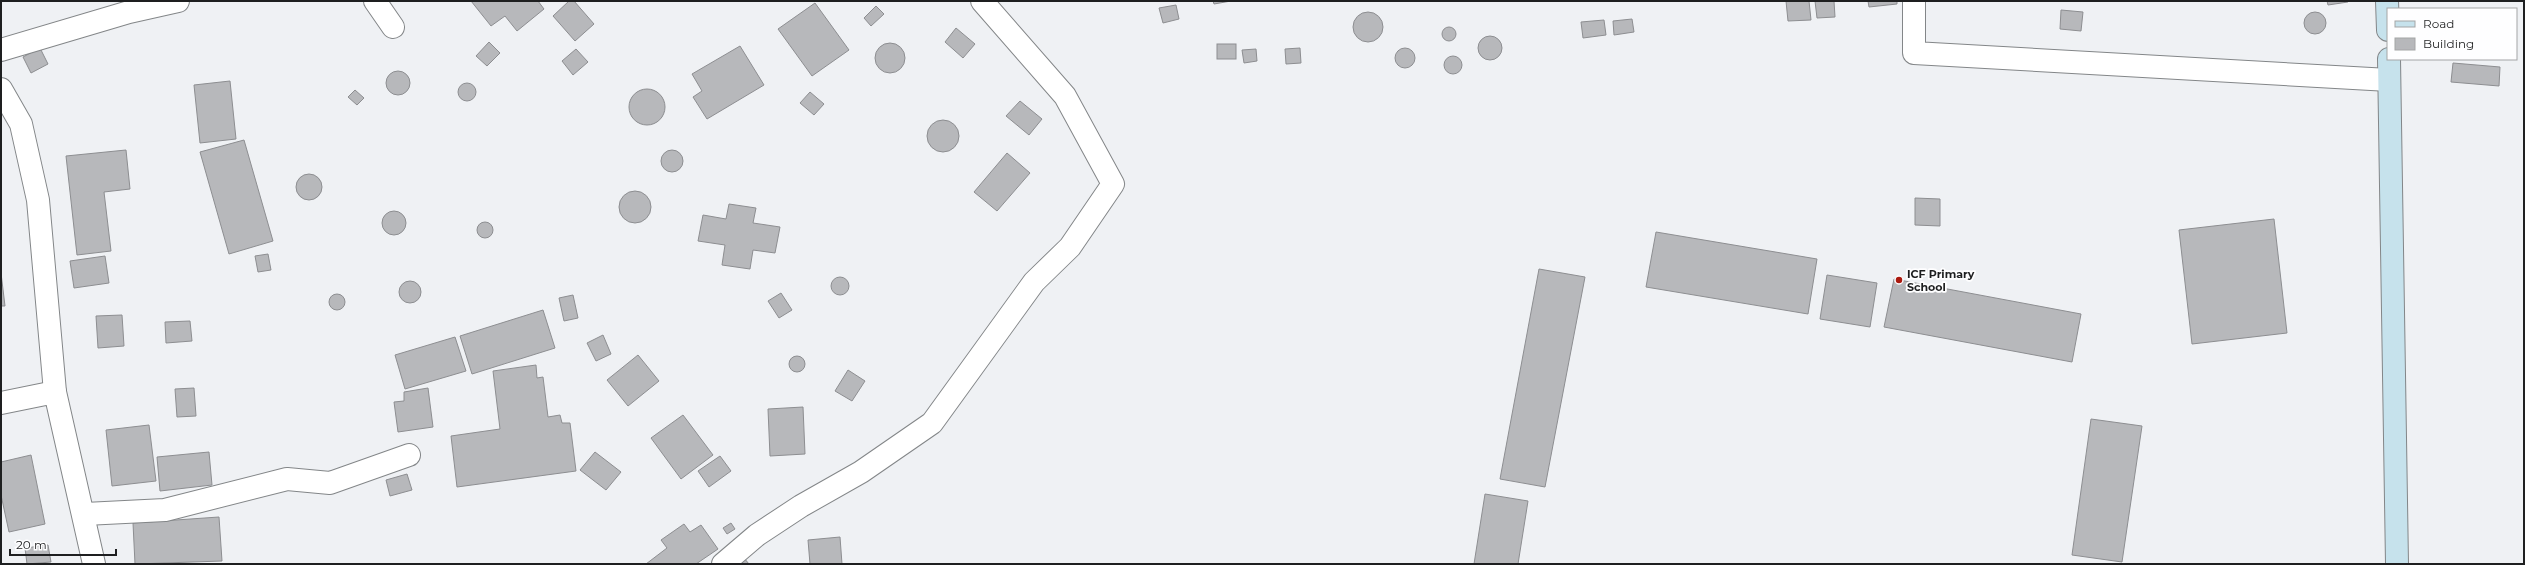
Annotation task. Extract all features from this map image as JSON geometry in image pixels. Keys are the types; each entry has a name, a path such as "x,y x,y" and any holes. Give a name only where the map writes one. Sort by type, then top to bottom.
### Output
{"street":[{"path":"1,50 129,12 178,1"},
{"path":"375,1 393,27"},
{"path":"723,564 757,535 801,506 861,472 932,423 1034,282 1070,247 1113,184 1065,96 982,1"},
{"path":"1914,1 1914,52 2389,69 2397,564"},
{"path":"1,89 21,124 38,200 55,392 85,514 94,564"},
{"path":"1,403 55,392"},
{"path":"85,514 165,510 287,479 330,483 409,455"}],"building":[{"path":"471,1 538,1 544,9 517,31 505,16 491,26"},
{"path":"569,1 574,1 594,24 575,41 553,16"},
{"path":"1213,1 1231,1 1214,4"},
{"path":"1786,1 1809,1 1811,20 1788,21"},
{"path":"1815,1 1834,1 1835,17 1817,18"},
{"path":"1868,1 1897,1 1897,4 1869,7"},
{"path":"2327,1 2348,1 2348,2 2328,5"},
{"path":"815,3 849,50 812,76 778,29"},
{"path":"1176,5 1179,19 1163,23 1159,8"},
{"path":"876,6 884,14 871,26 864,18"},
{"path":"2061,10 2083,12 2081,31 2060,29"},
{"path":"1368,12 1379,16 1383,27 1379,38 1368,42 1357,38 1353,27 1357,16"},
{"path":"2315,12 2323,15 2326,23 2323,31 2315,34 2307,31 2304,23 2307,15"},
{"path":"1632,19 1634,32 1614,35 1613,21"},
{"path":"1604,20 1606,35 1583,38 1581,22"},
{"path":"1446,27 1452,27 1456,31 1456,37 1452,41 1446,41 1442,37 1442,31"},
{"path":"956,28 975,44 963,58 945,42"},
{"path":"1490,36 1498,40 1502,48 1498,56 1490,60 1482,56 1478,48 1482,40"},
{"path":"489,42 500,53 487,66 476,56"},
{"path":"890,43 901,47 905,58 901,69 890,73 879,69 875,58 879,47"},
{"path":"1217,44 1236,44 1236,59 1217,59"},
{"path":"740,46 764,85 707,119 693,97 702,91 692,74"},
{"path":"40,48 48,64 31,73 23,57"},
{"path":"1300,48 1301,63 1286,64 1285,49"},
{"path":"1405,48 1412,51 1415,58 1412,65 1405,68 1398,65 1395,58 1398,51"},
{"path":"576,49 588,62 573,75 562,61"},
{"path":"1256,49 1257,61 1244,63 1242,50"},
{"path":"1449,56 1457,56 1462,61 1460,72 1457,74 1449,74 1444,69 1444,61"},
{"path":"2453,63 2500,67 2499,86 2451,82"},
{"path":"398,71 403,72 409,78 409,88 403,94 398,95 393,94 387,88 386,83 387,78 393,72"},
{"path":"230,81 236,139 200,143 194,85"},
{"path":"467,83 473,86 476,92 473,98 467,101 461,98 458,92 461,86"},
{"path":"651,89 660,94 664,100 664,114 660,120 651,125 643,125 634,120 630,114 629,103 634,94 640,90"},
{"path":"355,90 364,98 357,105 348,97"},
{"path":"810,92 824,104 814,115 800,103"},
{"path":"1020,101 1042,119 1029,135 1006,116"},
{"path":"940,120 946,120 956,127 959,136 958,142 952,149 946,152 940,152 930,145 927,139 927,133 934,123"},
{"path":"244,140 273,241 229,254 200,152"},
{"path":"126,150 130,189 104,192 111,251 77,255 66,156"},
{"path":"668,150 676,150 683,157 683,165 676,172 668,172 661,165 661,157"},
{"path":"1007,153 1030,173 997,211 974,192"},
{"path":"309,174 318,178 322,187 318,196 309,200 300,196 296,187 300,178"},
{"path":"632,191 638,191 648,198 651,207 650,213 644,220 638,223 632,223 622,216 619,210 619,204 626,194"},
{"path":"1915,198 1940,199 1940,226 1915,225"},
{"path":"729,204 756,208 753,223 780,227 775,253 753,250 750,269 722,265 725,245 698,241 703,215 726,219"},
{"path":"394,211 399,212 405,218 405,228 399,234 394,235 389,234 383,228 382,223 383,218 389,212"},
{"path":"2274,219 2287,333 2192,344 2179,230"},
{"path":"485,222 492,227 493,230 488,237 485,238 478,233 477,230 482,223"},
{"path":"1656,232 1817,259 1808,314 1646,287"},
{"path":"268,254 271,270 258,272 255,256"},
{"path":"105,256 109,283 74,288 70,261"},
{"path":"1539,269 1585,277 1545,487 1500,479"},
{"path":"1,273 5,306 1,306"},
{"path":"1827,275 1877,283 1870,327 1820,319"},
{"path":"836,277 844,277 849,282 847,293 844,295 836,295 831,290 831,282"},
{"path":"1894,279 2081,314 2072,362 1884,327"},
{"path":"410,281 418,284 421,292 418,300 410,303 402,300 399,292 402,284"},
{"path":"781,293 792,310 779,318 768,301"},
{"path":"337,294 343,296 345,302 343,308 337,310 331,308 329,302 331,296"},
{"path":"573,295 578,318 564,321 559,298"},
{"path":"543,310 555,348 472,374 460,336"},
{"path":"122,315 124,346 98,348 96,316"},
{"path":"190,321 192,341 166,343 165,322"},
{"path":"603,335 611,354 596,361 587,343"},
{"path":"455,337 466,371 405,389 395,355"},
{"path":"638,355 659,381 628,406 607,380"},
{"path":"797,356 803,358 805,364 803,370 797,372 791,370 789,364 791,358"},
{"path":"536,365 537,378 543,377 548,417 560,415 562,423 570,423 576,471 457,487 451,436 500,429 493,371"},
{"path":"848,370 865,381 852,401 835,391"},
{"path":"194,388 196,416 177,417 175,389"},
{"path":"428,388 433,427 398,432 394,402 404,401 404,392"},
{"path":"803,407 805,454 770,456 768,409"},
{"path":"683,415 713,455 681,479 651,438"},
{"path":"2091,419 2142,426 2122,562 2072,555"},
{"path":"149,425 156,481 112,486 106,430"},
{"path":"209,452 212,485 160,491 157,457"},
{"path":"595,452 621,472 606,490 580,470"},
{"path":"31,455 45,524 9,532 1,495 1,462"},
{"path":"720,456 731,471 709,487 698,471"},
{"path":"407,474 412,490 390,496 386,480"},
{"path":"1485,494 1528,501 1518,564 1474,564"},
{"path":"219,517 222,561 135,564 133,523"},
{"path":"731,523 735,529 727,534 723,528"},
{"path":"684,524 690,532 701,525 718,549 696,564 646,564 667,548 661,540"},
{"path":"840,537 842,564 810,564 808,540"},
{"path":"48,545 51,562 27,564 25,548"},
{"path":"744,558 749,564 737,564"}],"place":[{"name":"ICF Primary School","path":"1899,280"}]}
